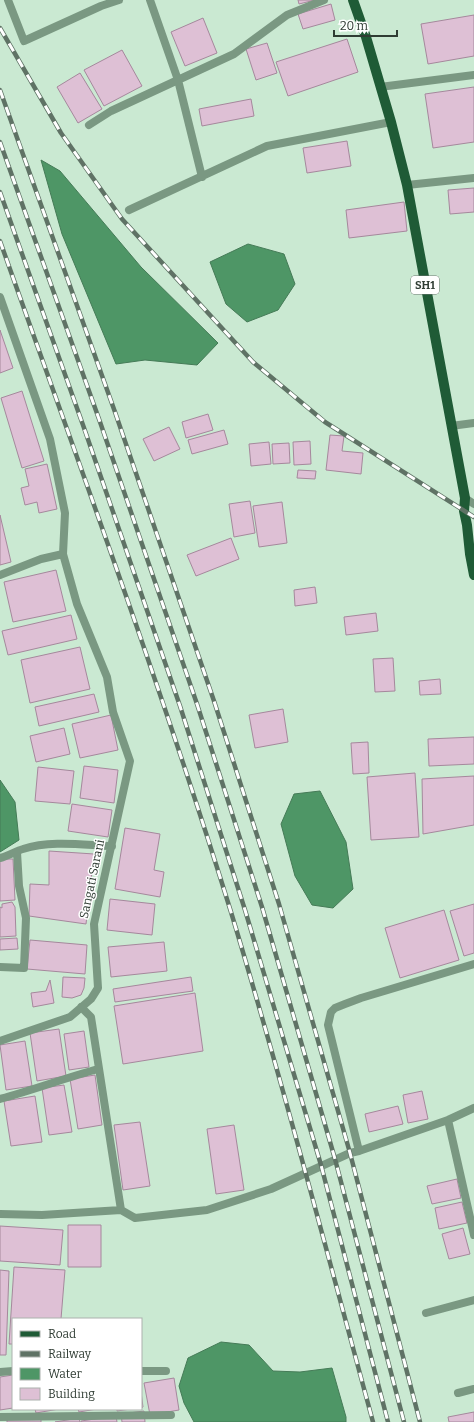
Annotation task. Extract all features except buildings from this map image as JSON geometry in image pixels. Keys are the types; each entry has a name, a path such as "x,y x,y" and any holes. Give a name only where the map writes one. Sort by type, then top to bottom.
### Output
{"main road":[{"name":"SH1","path":"353,0 366,37 391,122 407,185 465,498 464,511 474,575"}],"street":[{"path":"8,0 24,41 100,3 119,0"},
{"path":"150,0 178,80 202,176"},
{"path":"89,125 111,111 234,54 287,15 324,0"},
{"path":"380,87 474,75"},
{"path":"129,210 267,146 391,122"},
{"path":"407,185 474,178"},
{"name":"Sangati Sarani","path":"0,297 50,440 65,513 63,554 77,604 107,677 113,712 130,761 94,924 98,988 91,999 70,1017 0,1041"},
{"path":"451,426 474,423"},
{"path":"465,498 474,504"},
{"path":"0,575 41,560 63,554"},
{"path":"0,858 24,849 45,845 69,844 112,846"},
{"path":"0,967 24,968 26,918 18,886 17,852"},
{"path":"359,1151 328,1025 331,1012 335,1008 361,998 474,964"},
{"path":"81,1007 91,1017 121,1210"},
{"path":"0,1099 34,1090 66,1078 98,1069"},
{"path":"0,1214 42,1215 121,1210 135,1218 207,1210 271,1189 350,1153 448,1120 474,1108"},
{"path":"448,1120 474,1235"},
{"path":"426,1313 474,1300"},
{"path":"0,1372 12,1371"},
{"path":"142,1371 166,1372"},
{"path":"458,1393 474,1389"},
{"path":"0,1417 171,1415"}],"water":[{"path":"41,160 60,171 141,267 218,343 197,365 145,360 116,364 62,234"},
{"path":"248,244 284,254 295,284 278,310 247,322 226,304 210,262"},
{"path":"0,780 15,802 19,840 0,852"},
{"path":"320,791 346,842 353,889 333,908 312,905 295,876 281,824 294,794"},
{"path":"221,1342 249,1345 273,1371 300,1372 332,1368 346,1417 346,1422 194,1422 184,1403 179,1386 188,1358"}],"railway":[{"path":"0,28 61,133 122,219 253,362 325,422 474,517"},
{"path":"0,90 115,412 214,701 279,904 350,1153 420,1422"},
{"path":"0,142 99,419 197,704 262,907 335,1159 404,1422"},
{"path":"0,192 83,425 180,706 245,910 321,1165 388,1422"},
{"path":"0,241 148,659 231,912 286,1103 373,1422"}]}
